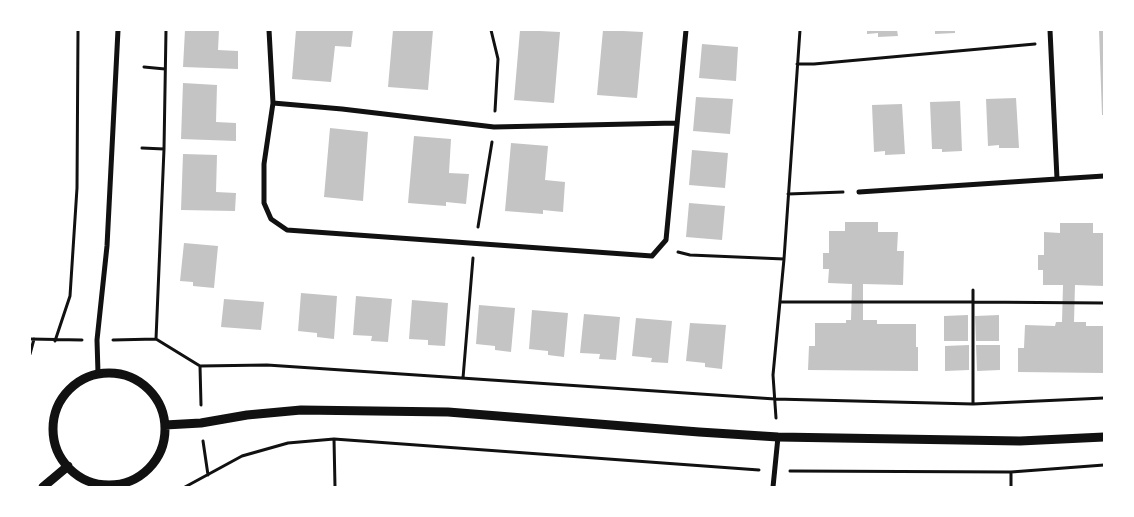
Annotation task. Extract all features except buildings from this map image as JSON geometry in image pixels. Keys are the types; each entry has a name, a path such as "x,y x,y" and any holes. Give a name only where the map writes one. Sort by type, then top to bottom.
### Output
{"street":[{"path":"98,373 97,340 107,246 118,30"},
{"path":"269,30 273,104 264,164 264,203 271,219 287,230 652,256 666,240 686,30"},
{"path":"1050,30 1057,179"},
{"path":"273,104 494,127 676,124"},
{"path":"859,192 1104,176"},
{"path":"98,373 117,373 135,379 150,390 161,406 165,424 164,442 157,458 146,471 131,480 115,484 97,483 81,477 68,466 57,450 53,430 55,411 64,394 79,380 98,373"},
{"path":"165,424 201,422 301,410 448,412 778,437 1020,441 1104,437"},
{"path":"774,487 778,437"},
{"path":"43,487 68,466"}],"path":[{"path":"55,341 70,296 77,188 78,30"},
{"path":"156,340 164,149 166,30"},
{"path":"491,30 498,59 494,127"},
{"path":"778,437 773,375 784,259 800,30"},
{"path":"797,64 1051,42"},
{"path":"144,67 165,69"},
{"path":"142,148 164,149"},
{"path":"788,194 859,192"},
{"path":"659,247 690,255 784,259"},
{"path":"973,290 973,404"},
{"path":"780,302 1104,303"},
{"path":"30,354 32,339 55,341 156,340 200,366 267,366 775,399 973,404 1104,398"},
{"path":"334,439 336,487"},
{"path":"185,487 242,456 288,443 334,439 776,471 1011,472 1104,465"},
{"path":"1011,472 1011,487"}]}
